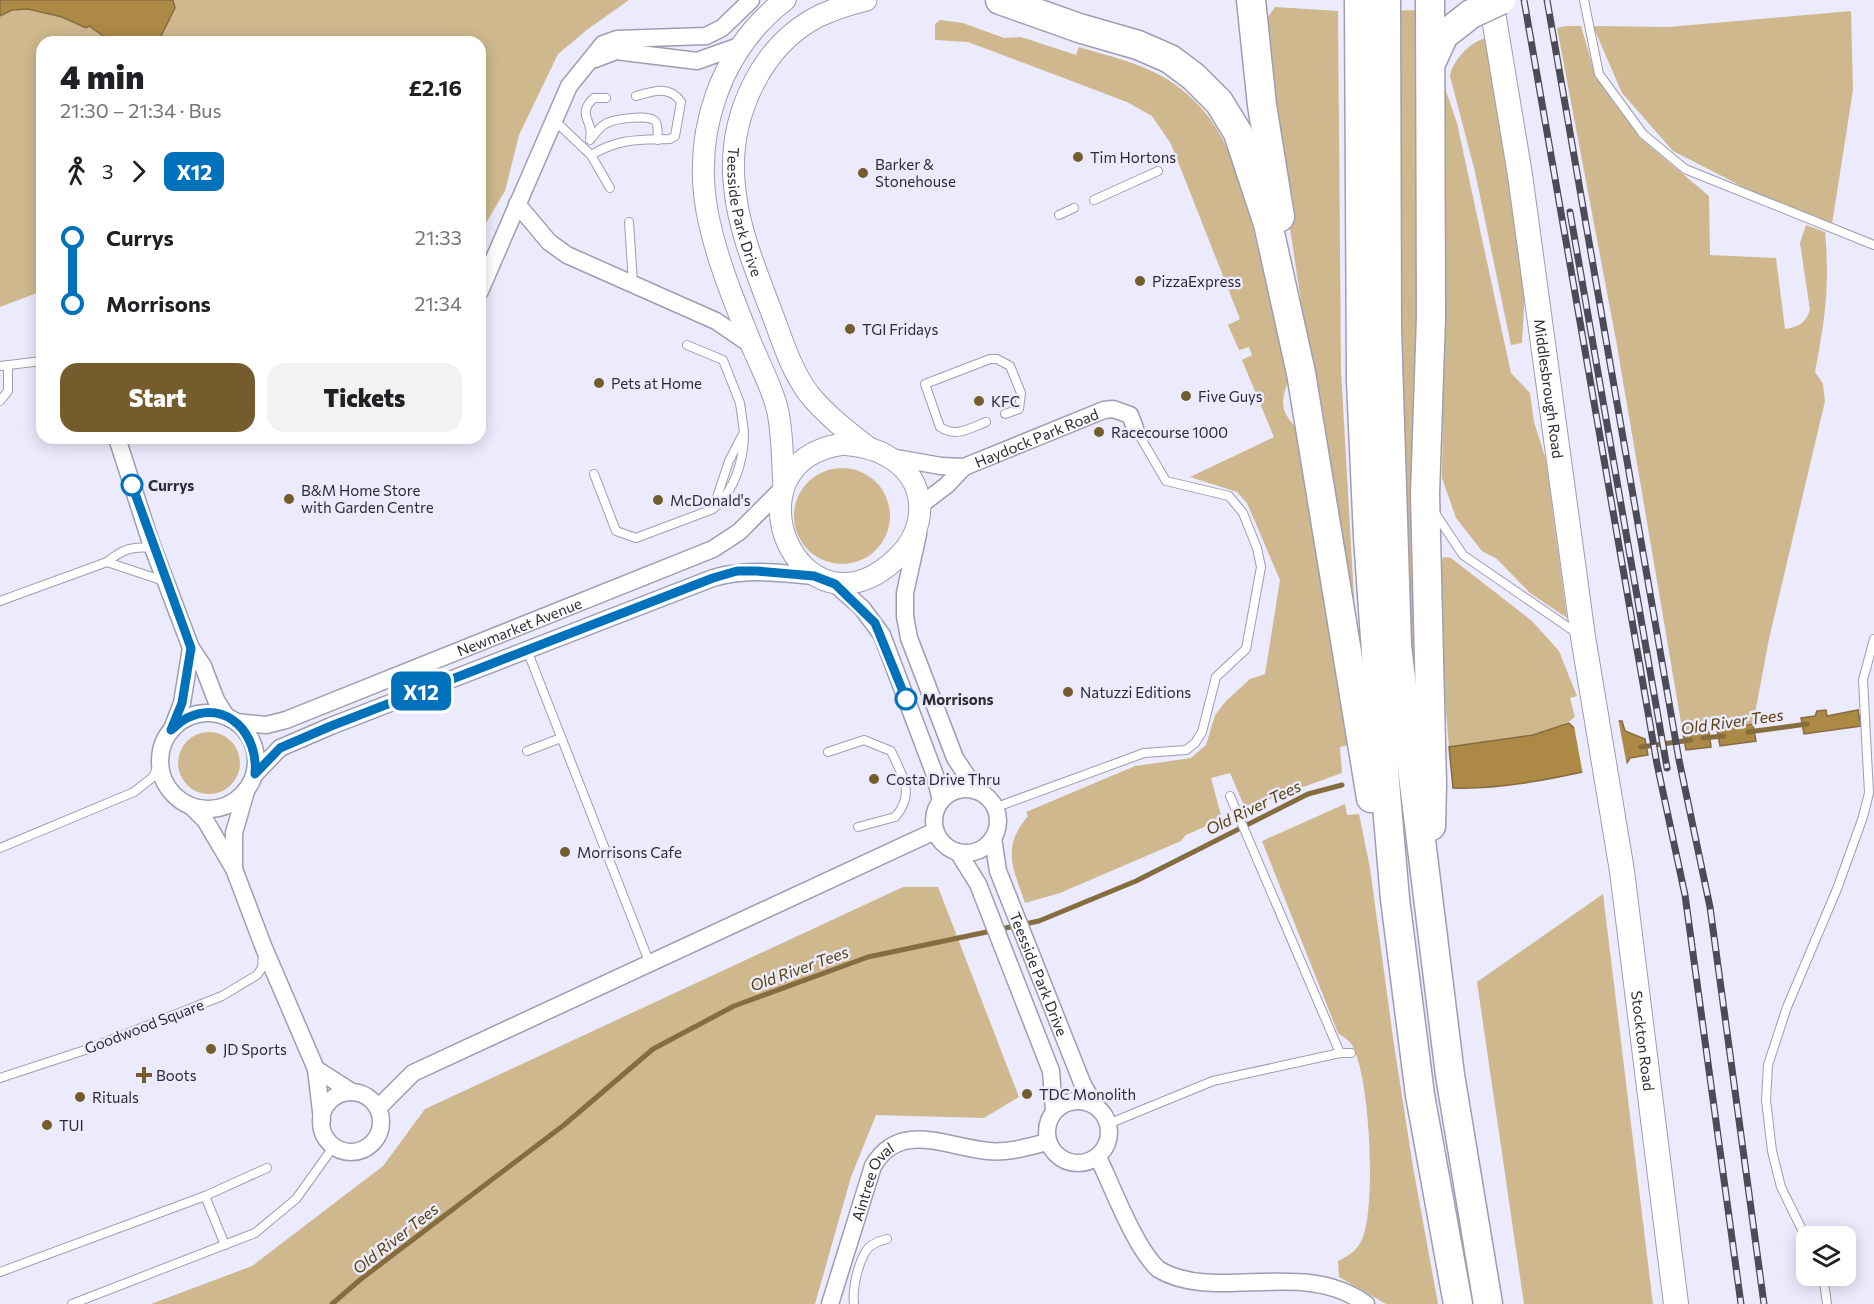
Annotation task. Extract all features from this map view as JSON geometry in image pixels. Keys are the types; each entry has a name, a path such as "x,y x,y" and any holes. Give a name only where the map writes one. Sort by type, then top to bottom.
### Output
{"highway":[{"path":"1000,0 1079,28 1138,45 1170,59 1194,77 1219,102 1238,133 1268,224 1287,305 1312,438 1365,768 1395,899"},
{"path":"1251,0 1262,105 1283,234 1287,305"},
{"path":"1359,0 1361,381 1374,635 1395,899 1420,1095 1458,1304"},
{"path":"1386,0 1387,329 1397,646 1428,912 1450,1075 1488,1304"},
{"path":"1428,912 1432,785 1425,494 1431,317 1430,0"},
{"path":"1431,63 1444,34 1481,7 1501,0"}],"main road":[{"name":"Middlesbrough Road","path":"1481,7 1520,175 1583,637 1608,777"},
{"name":"Stockton Road","path":"1608,777 1649,1068 1676,1304"}],"street":[{"path":"486,277 569,86 603,44 617,39 706,36 722,28 750,0"},
{"path":"784,0 742,45 721,81 715,97 706,128 703,160 707,212 722,269 777,408 783,487 779,520 782,533 796,559 814,576 835,584 862,608 882,635 935,775 941,801"},
{"name":"Teesside Park Drive","path":"866,0 819,16 794,32 764,66 750,91 740,121 734,155 734,181 747,250 795,370 809,393 837,423 870,449"},
{"path":"589,61 616,51 697,61 742,45"},
{"path":"517,204 549,242 567,255 716,321 751,345"},
{"name":"Haydock Park Road","path":"964,466 1104,410 1121,410 1130,415 1135,428"},
{"path":"119,444 153,548 191,648 203,666 216,700 231,719 247,732 254,745 255,774 247,791 234,833 234,870"},
{"path":"783,487 798,465 825,446 844,444 870,449 890,457 941,466 964,466"},
{"path":"890,457 911,478 918,489 921,513 905,593 904,616 909,638 955,758 977,791 994,807 997,823 993,838 974,852 958,852 944,844 935,831 934,815 941,801 961,790 977,791"},
{"path":"835,584 853,583 870,578 897,559 921,513 964,466"},
{"name":"Newmarket Avenue","path":"231,719 266,725 286,720 713,549 739,532 783,487"},
{"name":"Newmarket Avenue","path":"255,774 280,748 713,578 737,571 814,576"},
{"path":"191,648 182,703 163,745 160,762 163,779 172,793 192,807 205,820 234,870 264,948 316,1069 323,1130 334,1146 353,1152 371,1145 381,1128 378,1108 367,1097 352,1092 316,1069"},
{"path":"171,730 187,718 206,713 231,719"},
{"path":"192,807 215,809 233,803 247,791"},
{"path":"378,1108 413,1073 935,831"},
{"name":"Teesside Park Drive","path":"993,838 998,871 1083,1085 1095,1105"},
{"name":"Teesside Park Drive","path":"958,852 978,884 1051,1071 1054,1111"},
{"path":"322,1120 328,1103 343,1094 352,1092"},
{"path":"1081,1101 1095,1105 1103,1113 1108,1124 1107,1142 1098,1157 1081,1163 1063,1160 1053,1152 1047,1142 1046,1131 1054,1111 1066,1102 1081,1101"},
{"name":"Aintree Oval","path":"830,1304 873,1166 887,1148 909,1139 937,1141 988,1151 1005,1151 1047,1142"},
{"path":"1098,1157 1142,1248 1157,1269 1180,1285 1192,1290 1218,1293 1311,1284 1337,1289 1366,1304"}],"lane":[{"path":"1584,0 1599,74 1643,134 1685,169 1874,245"},
{"path":"591,155 610,144 627,140 658,140 675,136 681,102 670,92 655,90 636,96"},
{"path":"590,140 592,133 585,111 587,104 594,98 606,98"},
{"path":"584,147 604,124 612,120 653,118 657,123 658,140"},
{"path":"554,120 591,155 610,188"},
{"path":"1094,200 1158,171"},
{"path":"1059,215 1074,208"},
{"path":"628,222 633,283"},
{"path":"594,474 616,531 628,537 636,538 713,509 729,461 744,432 740,403 723,360 687,345"},
{"path":"986,422 959,433 945,431 940,427 925,384 990,359 1004,361 1010,366 1022,401 1019,409 1005,414"},
{"path":"0,401 8,391 4,366 36,362"},
{"path":"994,807 1144,753 1186,750 1195,743 1207,717 1216,677 1246,649 1261,567 1257,548 1238,503 1229,496 1166,481 1135,428"},
{"path":"1425,494 1443,527 1463,555 1583,637"},
{"path":"0,601 107,562 122,550 137,546 153,548"},
{"path":"107,562 165,581"},
{"path":"1800,1226 1781,1187 1772,1150 1766,1100 1768,1065 1787,1007 1837,889 1869,793 1863,680 1874,639"},
{"path":"527,650 650,965"},
{"path":"527,752 561,738"},
{"path":"828,752 864,740 891,751 907,786 907,798 895,816 858,827"},
{"path":"0,848 112,802 144,786 153,777 160,762"},
{"path":"1230,796 1340,1053"},
{"name":"Goodwood Square","path":"0,1078 85,1050 222,996 257,975 262,968 264,948"},
{"path":"1108,1124 1213,1081 1340,1053 1351,1053"},
{"path":"72,1304 255,1233 288,1206 334,1146"},
{"path":"0,1272 205,1196 267,1168"},
{"path":"205,1196 225,1245"},
{"path":"854,1304 853,1293 866,1250 876,1242 887,1239"},
{"path":"1824,1286 1827,1304"}],"shaded area":[{"path":"0,0 629,0 558,54 519,135 505,191 486,223 486,36 36,36 36,293 0,307"},
{"path":"0,0 173,0 175,8 161,36 103,36 89,26 86,28 62,17 28,9 12,10 0,16"},
{"path":"1275,7 1338,11 1341,370 1356,633 1351,634 1260,29"},
{"path":"1415,10 1419,58 1416,327 1419,689 1414,689 1400,469 1395,11"},
{"path":"1851,11 1853,90 1832,224 1751,191 1673,151 1622,93 1593,26 1668,27"},
{"path":"940,20 963,23 1004,38 1021,37 1076,55 1079,47 1144,68 1165,78 1188,95 1221,135 1249,209 1288,382 1283,406 1287,416 1296,427 1348,745 1340,747 1342,773 1245,808 1230,773 1211,778 1222,819 1186,835 1181,841 1060,893 1025,903 1014,869 1012,848 1014,838 1028,816 1026,812 1135,766 1191,758 1206,745 1215,715 1226,701 1250,679 1265,674 1280,580 1247,503 1237,492 1190,477 1274,437 1242,360 1252,355 1249,347 1239,350 1228,325 1240,319 1171,144 1152,116 1127,102 968,42 935,40 935,24"},
{"path":"1581,26 1594,71 1640,138 1709,196 1710,255 1776,258 1785,329 1801,324 1810,310 1800,243 1806,225 1825,232 1826,302 1815,372 1823,384 1825,401 1769,639 1753,724 1717,730 1716,723 1708,724 1709,731 1683,734 1616,340 1557,28"},
{"path":"1486,38 1525,290 1522,343 1511,345 1475,172 1450,76 1454,64 1463,52 1474,43"},
{"path":"1444,85 1457,123 1511,373 1530,393 1534,422 1546,460 1567,618 1530,593 1497,559 1482,551 1456,518 1442,478 1446,122 1442,118"},
{"path":"842,468 860,472 876,482 886,498 890,516 886,534 876,550 860,560 842,564 824,560 808,550 798,534 794,516 798,498 808,482 824,472"},
{"path":"1444,557 1451,558 1532,621 1559,651 1577,696 1570,698 1575,717 1563,725 1532,735 1449,747 1440,568 1440,561"},
{"path":"1826,710 1827,716 1858,710 1861,726 1804,734 1801,718 1815,716 1817,711"},
{"path":"1622,721 1625,731 1645,739 1648,755 1630,758 1627,763 1541,780 1475,788 1453,788 1449,747 1533,735 1569,723 1574,728"},
{"path":"1753,724 1756,741 1720,746 1717,730"},
{"path":"1709,731 1711,747 1686,750 1683,734"},
{"path":"209,732 221,734 231,741 238,751 240,763 238,775 231,785 221,792 209,794 197,792 187,785 180,775 178,763 180,751 187,741 197,734"},
{"path":"1345,804 1347,815 1359,814 1370,868 1413,1167 1438,1304 1386,1304 1339,1277 1338,1261 1359,1245 1367,1220 1370,1169 1363,1083 1352,1045 1338,1033 1262,841"},
{"path":"903,887 938,887 1019,1097 984,1118 876,1115 851,1177 815,1304 151,1304 252,1266 383,1166 425,1109"},
{"path":"1603,894 1653,1304 1524,1304 1477,982"}],"pier":[{"path":"1618,718 1627,766 1583,775 1574,726"}],"waterway":[{"name":"Old River Tees","path":"1748,732 1807,724"},
{"name":"Old River Tees","path":"1703,738 1724,736"},
{"name":"Old River Tees","path":"1641,747 1691,740"},
{"name":"Old River Tees","path":"332,1304 361,1279 564,1125 653,1049 734,1006 868,957 1039,921 1136,881 1308,794 1342,785"}],"railway":[{"path":"1524,0 1657,764 1685,895 1741,1304"},
{"path":"1547,0 1679,760 1710,907 1764,1304"},
{"path":"1570,212 1667,768"}],"bus line":[{"name":"X12","path":"132,485 191,648 182,703 171,730 187,718 206,713 226,716 247,732 254,745 255,774 280,748 331,726 713,578 737,571 814,576 835,584 875,623 882,635 906,699"}],"place":[{"name":"Tim Hortons","path":"1078,157"},
{"name":"Barker & Stonehouse","path":"863,173"},
{"name":"PizzaExpress","path":"1140,281"},
{"name":"TGI Fridays","path":"850,329"},
{"name":"Pets at Home","path":"599,383"},
{"name":"Five Guys","path":"1186,396"},
{"name":"KFC","path":"979,401"},
{"name":"Racecourse 1000","path":"1099,432"},
{"name":"Currys","path":"132,485"},
{"name":"B&M Home Store with Garden Centre","path":"289,499"},
{"name":"McDonald's","path":"658,500"},
{"name":"Natuzzi Editions","path":"1068,692"},
{"name":"Morrisons","path":"906,699"},
{"name":"Costa Drive Thru","path":"874,779"},
{"name":"Morrisons Cafe","path":"565,852"},
{"name":"JD Sports","path":"211,1049"},
{"name":"Boots","path":"144,1075"},
{"name":"TDC Monolith","path":"1027,1094"},
{"name":"Rituals","path":"80,1097"},
{"name":"TUI","path":"47,1125"}]}
